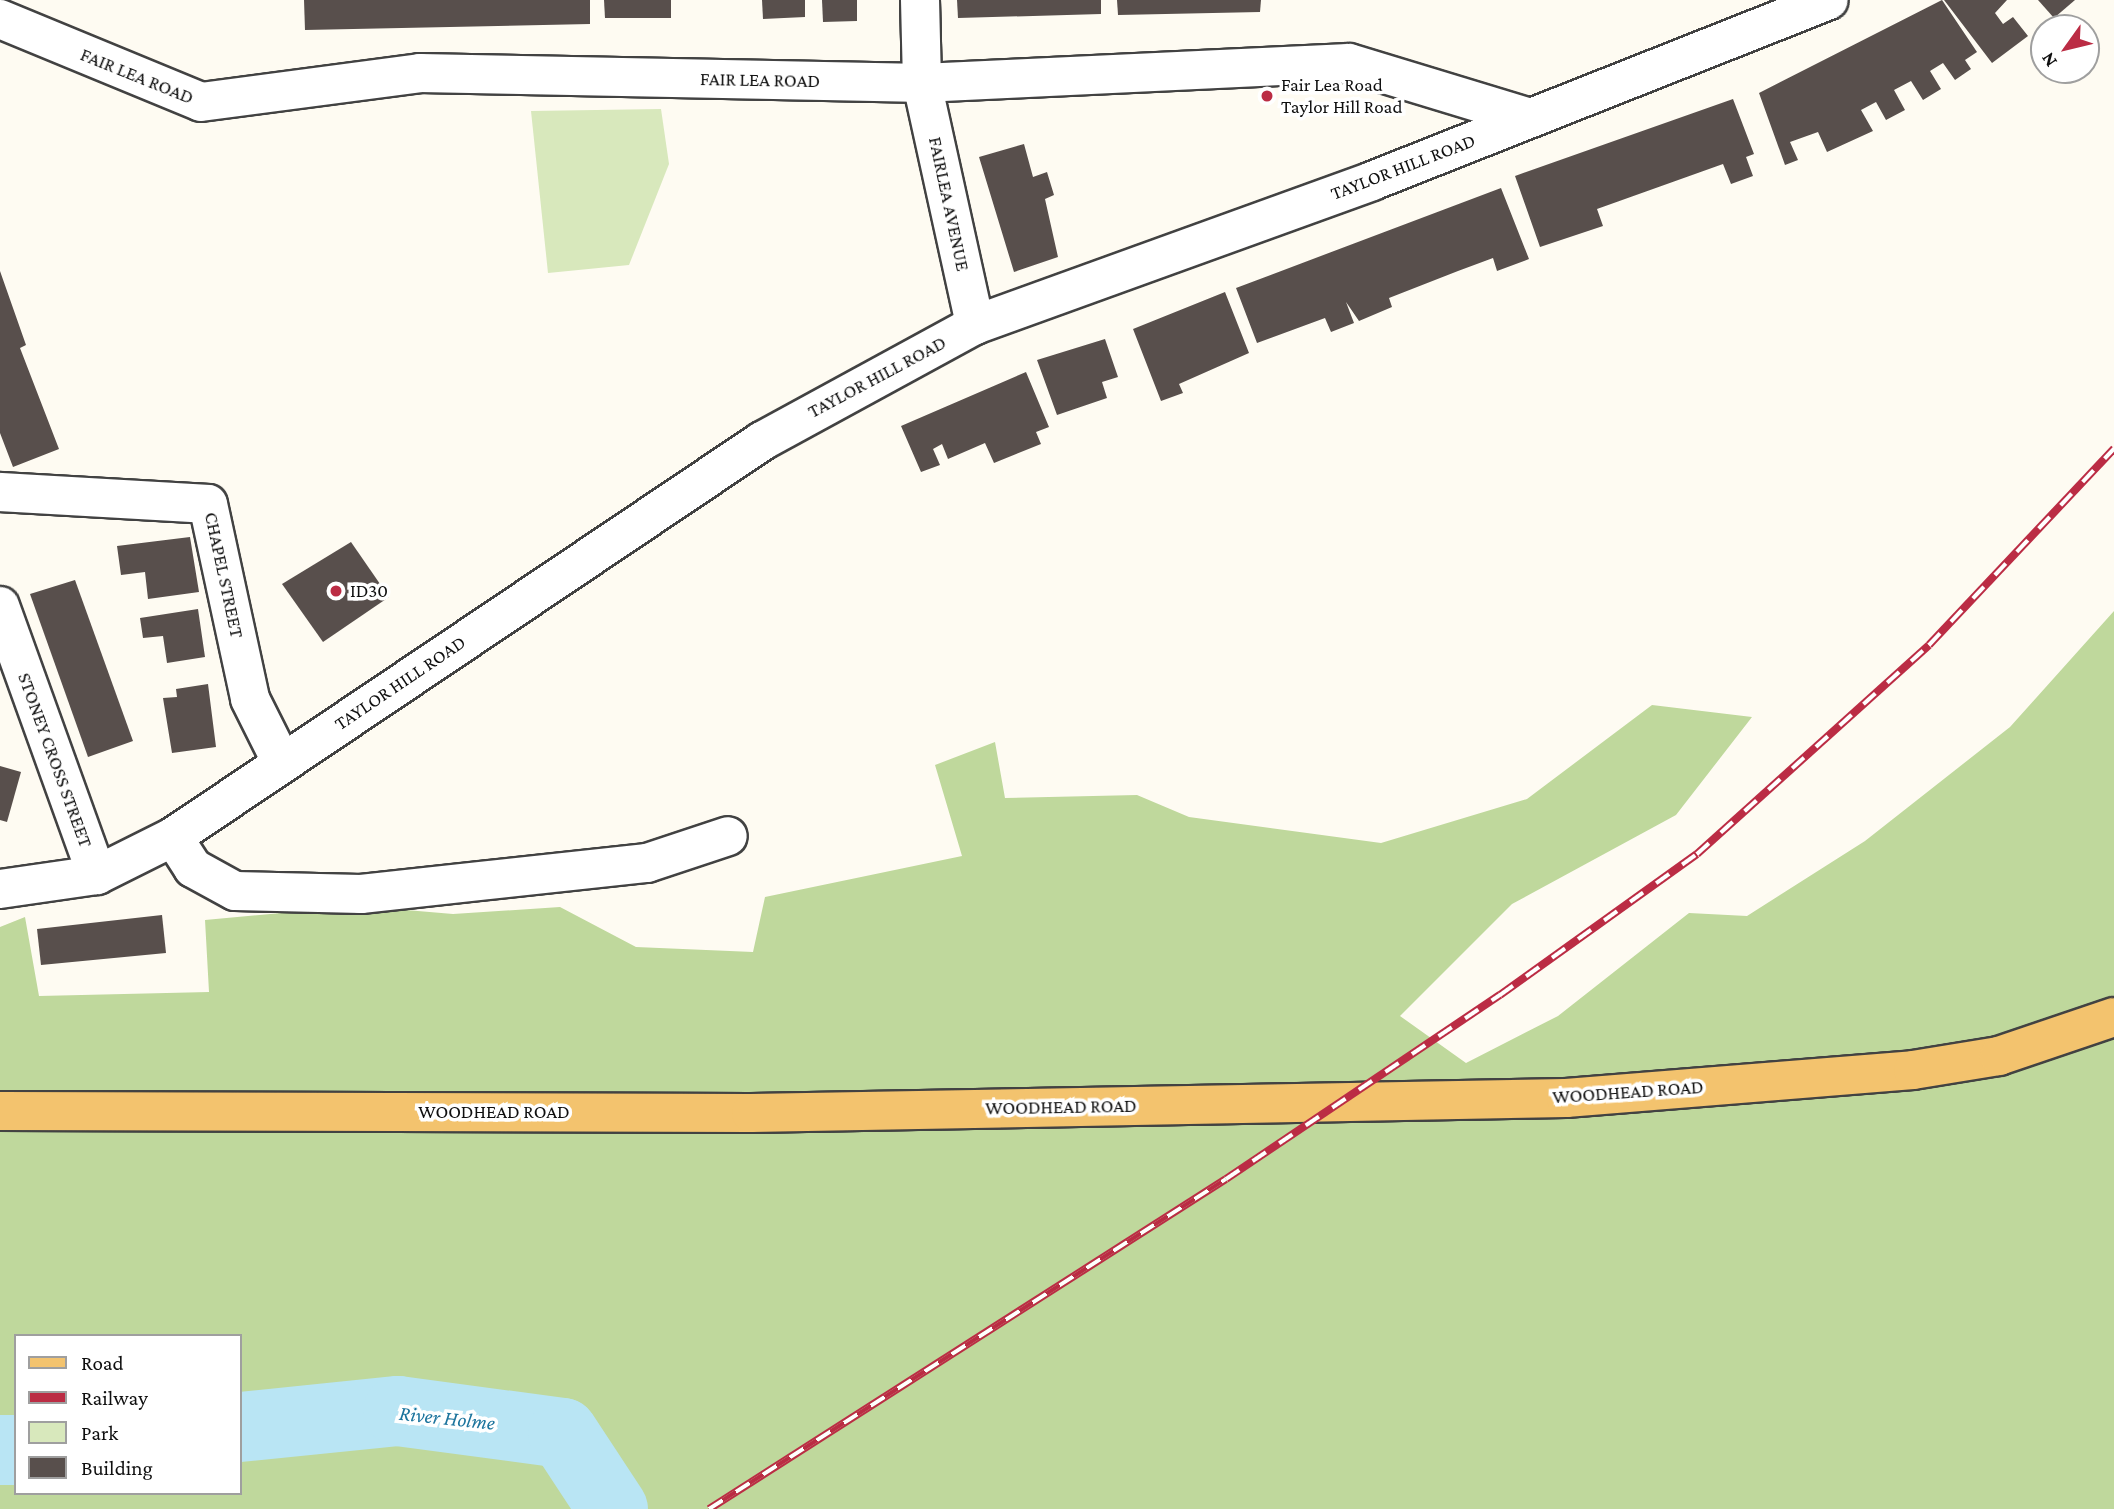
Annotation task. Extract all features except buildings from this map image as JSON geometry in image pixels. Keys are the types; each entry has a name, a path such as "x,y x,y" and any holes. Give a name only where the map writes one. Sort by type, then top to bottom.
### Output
{"main road":[{"name":"WOODHEAD ROAD","path":"0,1111 751,1113 1566,1098 1913,1070 1999,1056 2114,1017"}],"street":[{"name":"FAIRLEA AVENUE","path":"920,0 922,83 975,325"},
{"name":"TAYLOR HILL ROAD","path":"8,881 97,874 173,837 762,441 975,325 1530,118 1828,0"},
{"name":"FAIR LEA ROAD","path":"0,19 201,102 420,74 922,83 1349,63 1530,118"},
{"name":"CHAPEL STREET","path":"0,492 208,503 250,699 282,763"},
{"name":"STONEY CROSS STREET","path":"0,607 97,874"},
{"path":"173,837 193,868 235,891 361,894 647,863 728,836"}],"green space":[{"path":"661,109 669,164 629,265 548,273 531,111"},
{"path":"2114,611 2114,1509 0,1509 0,927 25,917 39,996 209,992 205,920 359,906 453,914 560,907 636,947 753,952 765,897 962,856 935,765 995,742 1005,798 1137,795 1189,817 1381,843 1527,799 1652,705 1752,717 1676,815 1512,904 1400,1016 1466,1063 1558,1016 1689,913 1747,916 1865,841 2010,727"}],"waterway":[{"name":"River Holme","path":"242,1427 398,1411 563,1433 613,1509"},
{"name":"River Holme","path":"0,1450 14,1450"}],"railway":[{"path":"709,1509 1226,1179 1500,995 1697,854 1929,645 2114,449"}],"place":[{"name":"Fair Lea Road Taylor Hill Road","path":"1267,96"},
{"name":"ID30","path":"336,591"}]}
